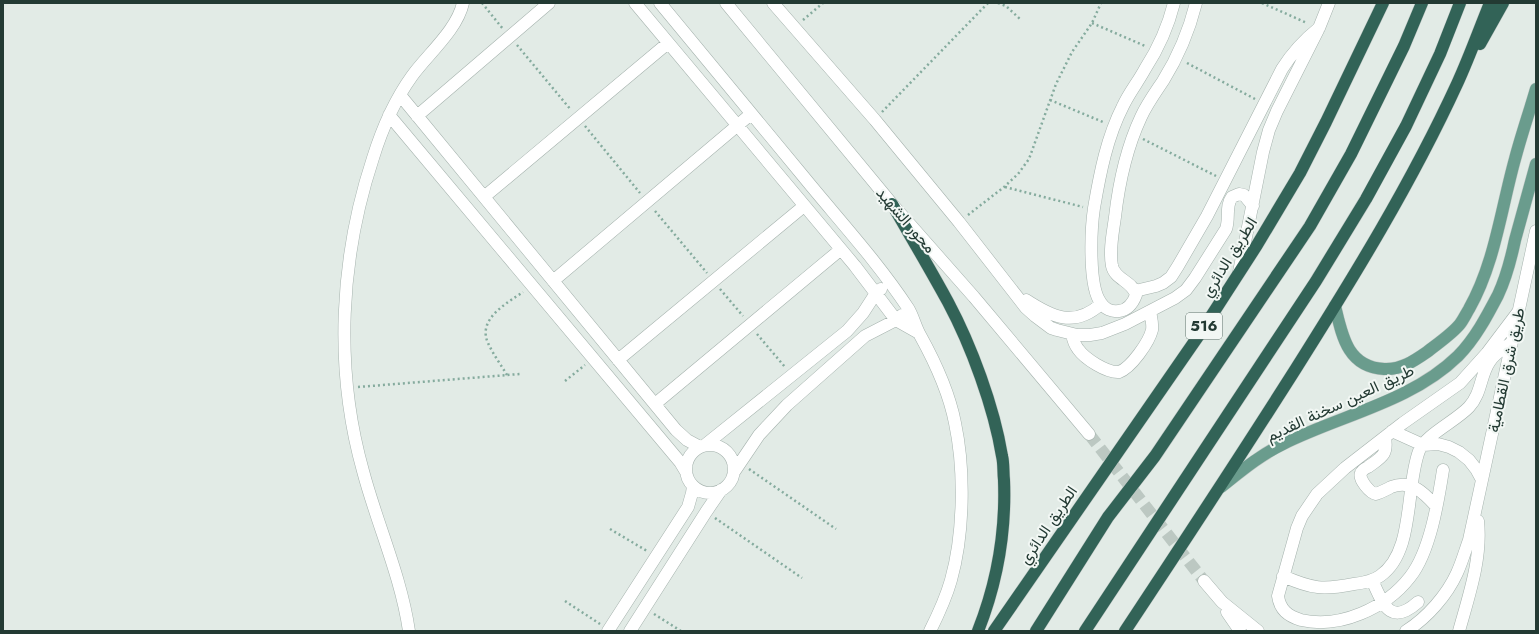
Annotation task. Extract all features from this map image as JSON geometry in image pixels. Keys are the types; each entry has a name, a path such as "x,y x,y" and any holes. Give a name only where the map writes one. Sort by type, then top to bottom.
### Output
{"highway":[{"name":"الطريق الدائري","path":"994,631 1199,335 1239,272 1300,173 1383,3"},
{"name":"516","path":"1036,631 1108,517 1155,456 1256,309 1310,226 1351,154 1404,46 1422,3"},
{"path":"1085,631 1316,281 1366,199 1406,126 1433,68 1460,3"},
{"path":"1458,83 1490,3"},
{"path":"1125,631 1221,487 1336,306 1414,170 1458,83 1503,3"},
{"path":"892,204 948,303 974,360 993,418 1002,457 1004,492 1003,530 996,573 978,631"}],"main road":[{"name":"طريق العين سخنة القديم","path":"1336,306 1344,339 1353,356 1359,362 1369,367 1382,369 1395,369 1406,365 1434,346 1460,325 1476,296 1490,260 1515,158 1536,90"},
{"name":"طريق العين سخنة القديم","path":"1221,487 1250,464 1282,445 1314,430 1389,400 1428,380 1458,356 1473,338 1498,294 1508,267 1536,164"}],"street":[{"path":"409,631 397,576 363,471 353,429 347,388 344,336 345,300 349,257 357,215 368,173 390,115 411,77 454,25 463,3"},
{"path":"418,116 549,3"},
{"path":"635,3 876,293 896,320 919,332"},
{"path":"660,3 889,282 909,310 932,356 944,384 955,422 961,463 961,496 958,542 951,580 940,610 930,631"},
{"name":"محور الشهيد","path":"726,3 892,204 974,297 1089,434"},
{"path":"773,3 875,120 959,222 1026,308 1035,316 1057,330 1072,334 1090,335 1114,330 1186,290 1226,229 1229,221 1228,205 1232,197 1242,194 1252,206"},
{"path":"1174,3 1165,31 1156,51 1129,94 1114,127 1101,168 1094,210 1091,249 1092,266 1097,294 1101,304 1104,307 1114,311 1124,310 1132,304 1136,295 1133,287 1115,272 1112,262 1113,235 1122,172 1141,116 1176,57 1184,39 1196,3"},
{"path":"1239,272 1263,152 1269,130 1319,28 1329,3"},
{"path":"1135,291 1156,286 1171,277 1207,216 1282,69 1292,53 1304,39 1319,28"},
{"path":"484,197 668,43"},
{"path":"400,95 681,435 703,446 713,445 720,447 727,451 734,465 737,467"},
{"path":"553,281 751,114"},
{"path":"390,115 680,462 686,472"},
{"path":"618,360 804,206"},
{"name":"طريق شرق القطامية","path":"1406,631 1428,613 1445,593 1458,572 1469,540 1536,231"},
{"path":"655,404 840,250"},
{"path":"889,282 876,293 870,304 856,322 792,376 703,446 694,451 686,465 688,480 693,486 706,493 714,493 728,486 737,467 759,435 792,400 865,336 896,320 909,310"},
{"path":"1156,286 1161,305"},
{"path":"1012,289 1041,310 1058,317 1068,318 1081,316 1094,310 1101,304"},
{"path":"1072,334 1078,350 1086,357 1106,370 1119,372 1130,365 1149,338 1152,326 1150,311"},
{"path":"1443,470 1436,506 1426,544 1417,567 1402,586 1382,602 1360,614 1337,622 1325,623 1301,619 1286,614 1279,603 1278,596 1283,576 1297,528 1309,505 1317,494 1345,468 1388,434 1460,383 1487,353 1518,312"},
{"path":"1283,576 1305,585 1321,588 1336,588 1372,580 1380,576 1385,571 1403,542 1407,526 1411,486 1418,452 1423,445 1439,430 1465,412 1471,405 1479,392 1489,362 1511,343"},
{"path":"1388,434 1410,438 1423,445 1438,444 1449,446 1460,452 1476,469 1482,480"},
{"path":"1388,434 1385,454 1362,471 1361,478 1370,491 1374,493 1397,486 1411,486 1422,491 1436,506"},
{"path":"608,630 688,507 693,486"},
{"path":"630,631 721,490"},
{"name":"طريق شرق القطامية","path":"1458,631 1475,570 1478,553 1478,524 1476,509"},
{"path":"1372,580 1382,602 1388,610 1396,614 1405,612 1418,602"},
{"path":"1204,581 1222,602 1240,631"},
{"path":"1222,602 1258,631"}],"path":[{"path":"482,3 792,376"},
{"path":"794,28 823,3"},
{"path":"875,120 988,3"},
{"path":"998,3 1006,6 1020,19"},
{"path":"959,222 1004,187 1018,174 1029,159 1056,84 1072,52 1092,23 1101,3"},
{"path":"1262,3 1319,28"},
{"path":"1092,23 1156,51"},
{"path":"1176,57 1264,104"},
{"path":"1050,100 1114,127"},
{"path":"1134,134 1225,181"},
{"path":"1004,187 1094,210"},
{"path":"507,375 487,342 486,331 488,321 494,313 532,285"},
{"path":"565,381 593,359"},
{"path":"347,388 520,374"},
{"path":"737,467 836,529"},
{"path":"706,512 802,578"},
{"path":"610,529 656,556"},
{"path":"565,601 608,630"},
{"path":"645,608 681,631"}],"tunnel":[{"path":"1089,434 1204,581"}]}
